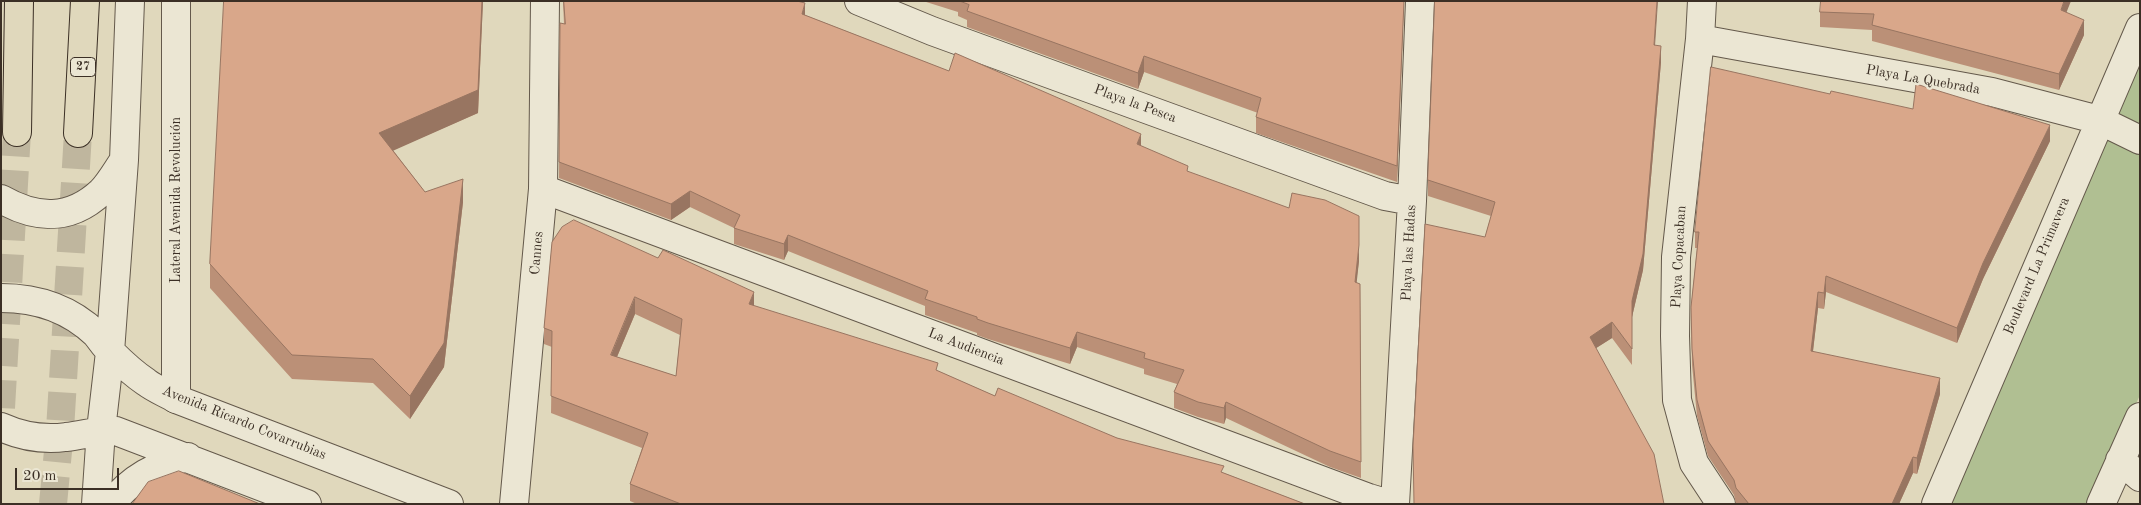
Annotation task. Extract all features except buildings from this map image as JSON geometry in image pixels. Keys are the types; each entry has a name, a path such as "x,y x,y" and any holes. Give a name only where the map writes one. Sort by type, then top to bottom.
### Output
{"main road":[{"path":"17,132 19,1"},
{"name":"27","path":"78,133 85,1"}],"street":[{"path":"96,504 101,430 110,352 124,160 130,1"},
{"name":"Lateral Avenida Revolución","path":"176,1 176,399"},
{"name":"Cannes","path":"514,504 543,189 545,1"},
{"name":"Playa la Pesca","path":"859,1 932,31 1385,196 1412,201"},
{"name":"Playa las Hadas","path":"1395,504 1412,201 1420,1"},
{"name":"Playa Copacaban","path":"1702,1 1700,39 1676,257 1675,336 1677,400 1694,463 1720,504"},
{"name":"Boulevard La Primavera","path":"1936,504 2140,28"},
{"name":"Playa La Quebrada","path":"1700,39 1992,92 2099,120 2140,140"},
{"path":"1,199 26,212 53,215 71,211 88,202 102,190 124,160"},
{"name":"La Audiencia","path":"543,189 1389,504"},
{"name":"Avenida Ricardo Covarrubias","path":"1,298 17,298 39,302 60,309 96,335 110,352 146,382 176,399 449,504"},
{"path":"2101,504 2130,468 2140,416"},
{"path":"1,427 30,437 48,438 66,438 101,430 123,433 307,504"},
{"path":"110,504 135,480 151,469 188,457"}],"green space":[{"path":"2140,45 2140,395 2091,504 1945,504"}],"tunnel":[{"path":"1,408 17,132"},
{"path":"53,504 60,430 78,133"}]}
